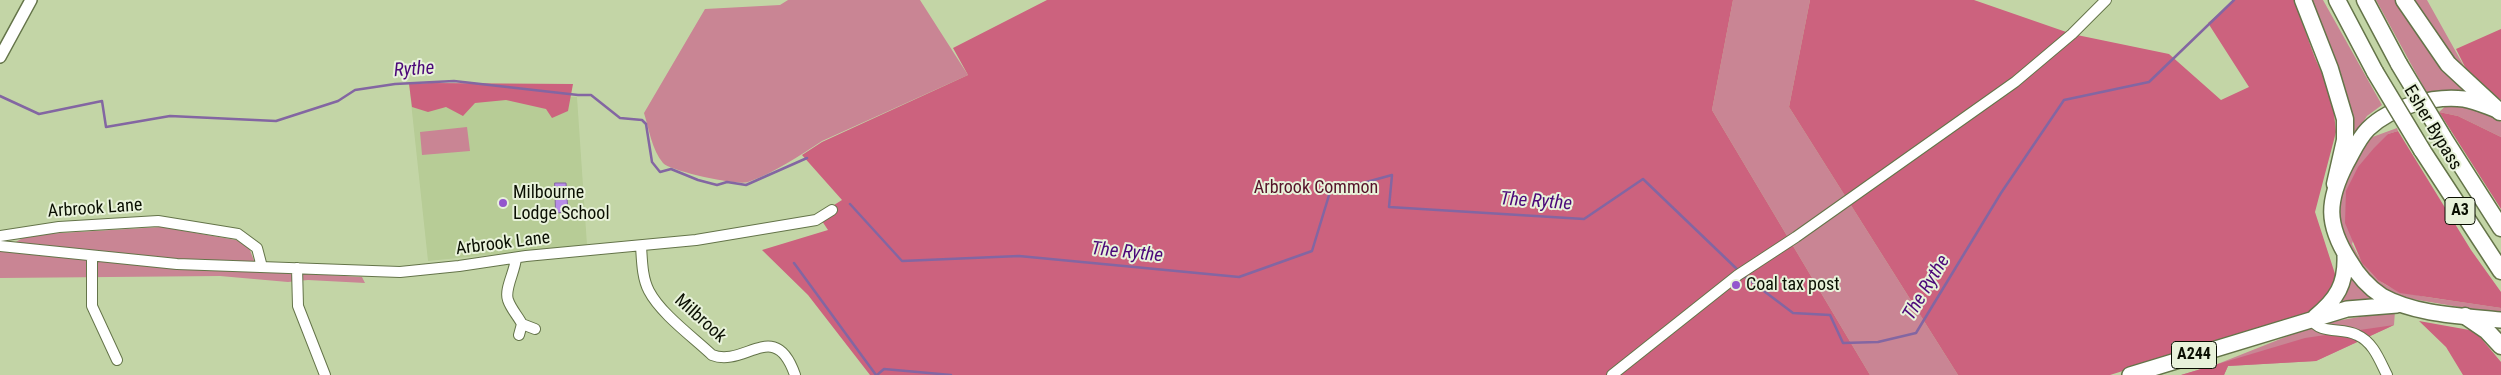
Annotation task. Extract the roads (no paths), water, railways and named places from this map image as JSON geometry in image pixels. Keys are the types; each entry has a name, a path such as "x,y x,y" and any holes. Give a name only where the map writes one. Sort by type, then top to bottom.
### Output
{"highway":[{"path":"2303,0 2330,69 2345,119 2345,140 2336,184"},
{"name":"Esher Bypass","path":"2336,0 2375,72 2422,150 2501,272"},
{"name":"Esher Bypass","path":"2365,0 2399,64 2501,228"},
{"path":"2404,0 2448,64 2500,112"},
{"path":"2466,316 2487,331 2501,346"}],"main road":[{"path":"2500,112 2475,102 2450,98 2410,106 2387,116 2367,130 2356,144 2336,184 2332,198 2333,226 2345,255 2355,270 2375,292 2404,304 2466,316 2501,320"},
{"name":"A244","path":"2313,318 2332,303 2341,290 2344,278 2345,255"},
{"name":"A244","path":"2130,375 2313,318 2355,307 2404,304"}],"street":[{"path":"0,57 31,0"},
{"path":"1612,375 1742,272 1796,237 2015,82 2072,34 2106,0"},
{"name":"Arbrook Lane","path":"0,246 177,264 400,272 696,240 816,220 832,210"},
{"name":"Arbrook Lane","path":"0,236 59,227 158,221 238,234 256,248 262,267"},
{"name":"Milbrook","path":"641,246 646,283 650,293 663,309 712,355 720,358 729,358 756,348 770,346 784,354 795,375"},
{"path":"92,256 92,306 116,360"},
{"path":"516,258 514,274 507,290 507,299 522,324 535,329"},
{"path":"297,268 298,306 325,375"},
{"path":"2313,318 2320,328 2357,334 2374,349 2387,374"},
{"path":"519,335 522,324"}],"waterway":[{"name":"The Rythe","path":"1744,276 1793,313 1830,315 1843,343 1878,342 1916,333 2001,193 2064,100 2149,82 2234,0"},
{"name":"Rythe","path":"0,96 39,114 102,101 106,127 170,116 276,121 338,101 355,90 395,84 454,81 591,95 620,118 642,120 646,124 652,162 660,172 671,169 698,180 717,185 727,182 746,185 807,158"},
{"name":"The Rythe","path":"850,204 902,261 1019,256 1239,277 1312,251 1330,192 1392,175 1389,207 1584,219 1643,179 1740,272"},
{"path":"794,263 876,375"},
{"path":"877,375 884,369 951,375"}],"place":[{"name":"Milbourne Lodge School","path":"503,203"},
{"name":"Coal tax post","path":"1736,285"}],"park label":[{"name":"Arbrook Common","path":"1316,188"}]}
